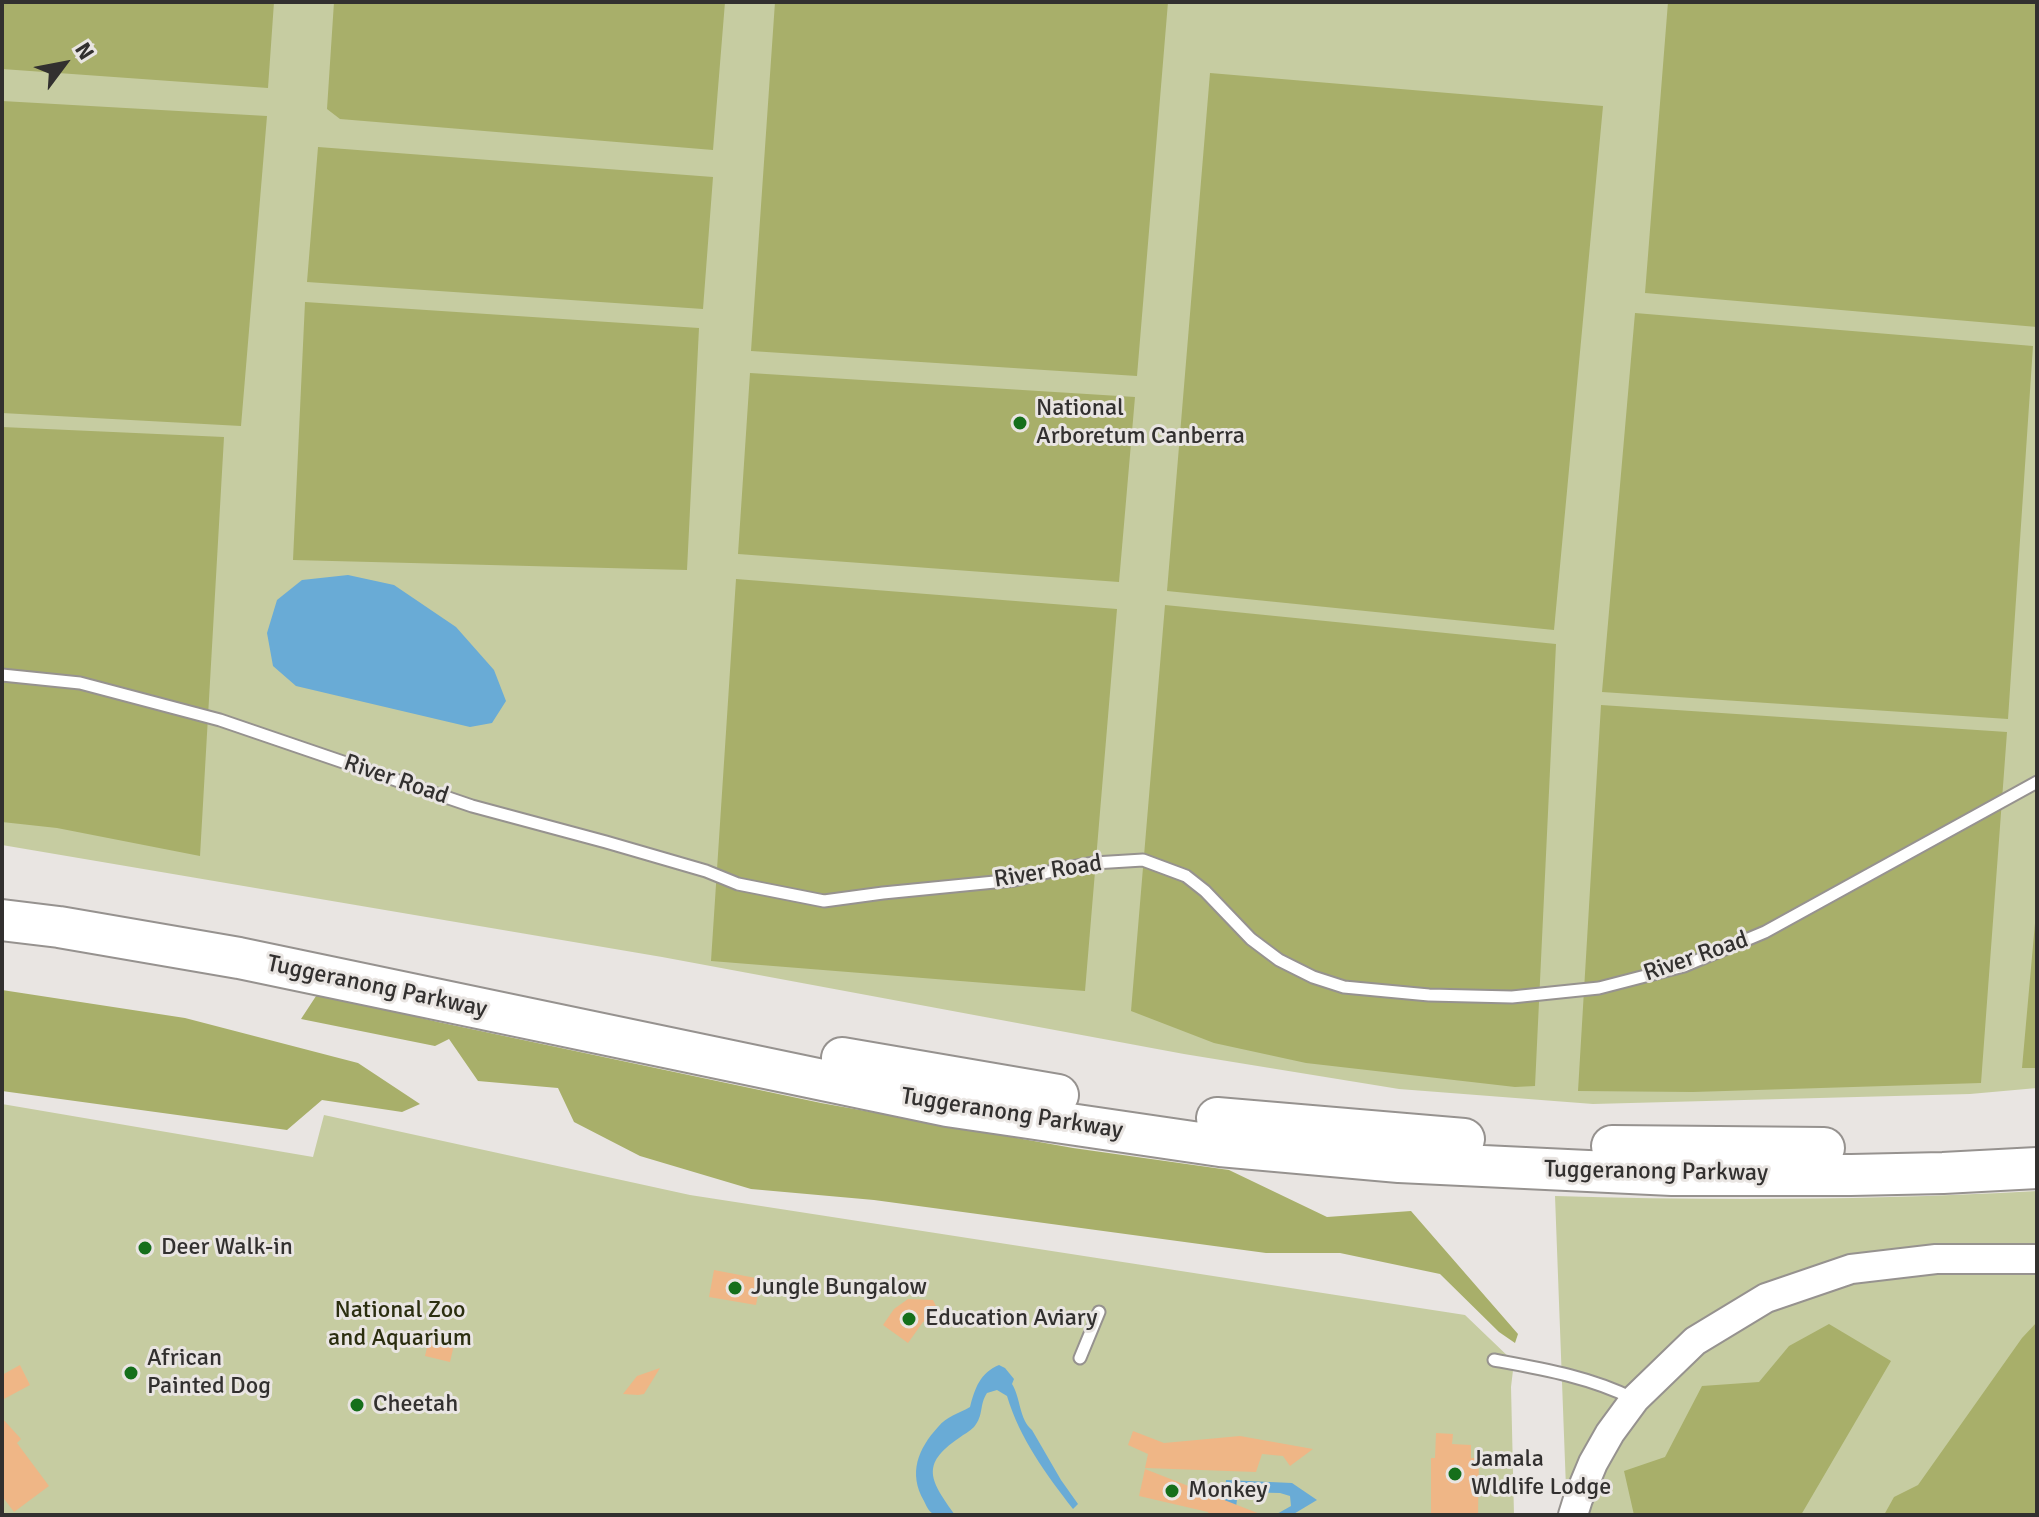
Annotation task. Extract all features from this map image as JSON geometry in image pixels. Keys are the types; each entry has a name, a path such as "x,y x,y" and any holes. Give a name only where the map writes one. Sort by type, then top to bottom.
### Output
{"highway":[{"name":"Tuggeranong Parkway","path":"2,892 178,920 863,1062 1211,1118 1473,1140 1648,1147 1911,1147 2037,1140"},
{"name":"Tuggeranong Parkway","path":"2,920 239,958 947,1106 1220,1146 1399,1162 1672,1175 1866,1175 2037,1168"}],"street":[{"path":"1573,1515 1593,1463 1635,1399 1695,1341 1766,1298 1851,1269 1936,1259 2037,1259"}],"lane":[{"name":"River Road","path":"2,675 80,683 220,720 472,806 663,858 738,884 824,901 1015,880 1094,863 1143,860 1186,876 1205,891 1251,939 1279,960 1313,977 1344,987 1429,995 1512,997 1599,988 1684,966 1765,932 2037,782"},
{"path":"1080,1358 1099,1312"},
{"path":"1494,1360 1563,1372 1635,1399"}],"green space":[{"name":"National Arboretum Canberra","path":"2,2 2037,2 2037,1088 1970,1094 1593,1104 1399,1089 1184,1054 662,957 2,845"},
{"path":"2,2 274,2 268,88 2,69"},
{"path":"334,2 725,2 713,150 340,119 327,109"},
{"path":"775,2 1168,2 1137,376 751,351"},
{"path":"1668,2 2037,2 2037,327 1645,293"},
{"path":"1210,73 1603,106 1554,630 1167,591"},
{"path":"2,101 267,116 241,426 2,413"},
{"path":"318,147 713,177 703,309 307,282"},
{"path":"305,302 699,328 687,570 293,560"},
{"path":"1635,313 2033,346 2008,719 1602,692"},
{"path":"750,373 1135,397 1119,582 738,554"},
{"path":"2,427 224,437 200,856 57,828 2,822"},
{"path":"736,579 1117,609 1085,991 711,961"},
{"path":"1165,605 1556,644 1535,1086 1515,1087 1306,1063 1214,1043 1131,1011"},
{"path":"1601,705 2007,732 1981,1083 1693,1092 1578,1091"},
{"path":"2037,901 2037,1068 2022,1068"},
{"path":"2,990 185,1018 358,1063 420,1104 402,1112 322,1100 287,1130 2,1091"},
{"path":"318,993 438,1022 821,1103 1073,1148 1229,1170 1327,1217 1411,1211 1518,1334 1515,1343 1499,1332 1440,1274 1340,1253 1266,1253 874,1200 751,1189 640,1156 574,1122 558,1088 478,1081 449,1039 435,1046 301,1019"},
{"name":"National Zoo and Aquarium","path":"2,1104 313,1157 324,1115 690,1195 1465,1315 1514,1362 1511,1387 1514,1515 2,1515"},
{"path":"2037,1191 2037,1515 1567,1515 1555,1196 1796,1199"},
{"path":"2037,1322 2037,1515 1884,1515 1894,1497 1918,1485 2022,1338"},
{"path":"1829,1324 1891,1361 1801,1515 1634,1515 1624,1471 1665,1457 1702,1386 1759,1382 1789,1346"}],"water":[{"path":"348,575 394,585 456,627 494,670 506,701 492,723 470,727 296,686 273,666 267,633 277,600 302,580"},
{"path":"999,1365 1014,1379 1012,1384 1025,1420 1078,1504 1073,1509 1053,1483 1026,1441 1007,1396 997,1390 987,1393 974,1427 938,1457 934,1465 935,1483 955,1515 934,1514 919,1491 916,1471 921,1453 941,1423 970,1407 979,1382 987,1372"},
{"path":"1226,1480 1292,1483 1317,1500 1292,1515 1275,1515 1291,1506 1290,1496 1238,1492 1235,1515 1224,1515"}],"building":[{"name":"Jungle Bungalow","path":"714,1270 761,1279 756,1305 709,1297"},
{"name":"Education Aviary","path":"908,1299 933,1300 941,1316 923,1322 908,1343 883,1325 894,1309"},
{"path":"429,1339 454,1345 450,1362 425,1356"},
{"path":"20,1365 30,1385 2,1400 2,1375"},
{"path":"660,1368 644,1394 623,1394 637,1376"},
{"path":"2,1418 21,1439 17,1443 49,1486 14,1512 2,1496"},
{"path":"1133,1431 1164,1443 1240,1436 1313,1449 1290,1466 1283,1456 1262,1454 1256,1472 1145,1468 1148,1454 1128,1445"},
{"path":"1436,1433 1453,1434 1452,1444 1471,1445 1471,1458 1479,1458 1478,1515 1431,1515 1431,1458 1435,1458"},
{"name":"Monkey","path":"1145,1469 1260,1515 1209,1515 1208,1512 1139,1496"}],"place":[{"name":"National Arboretum Canberra","path":"1020,423"},
{"name":"Deer Walk-in","path":"145,1248"},
{"name":"Jungle Bungalow","path":"735,1288"},
{"name":"Education Aviary","path":"909,1319"},
{"name":"African Painted Dog","path":"131,1373"},
{"name":"Cheetah","path":"357,1405"},
{"name":"Jamala Wldlife Lodge","path":"1455,1474"},
{"name":"Monkey","path":"1172,1491"}]}
